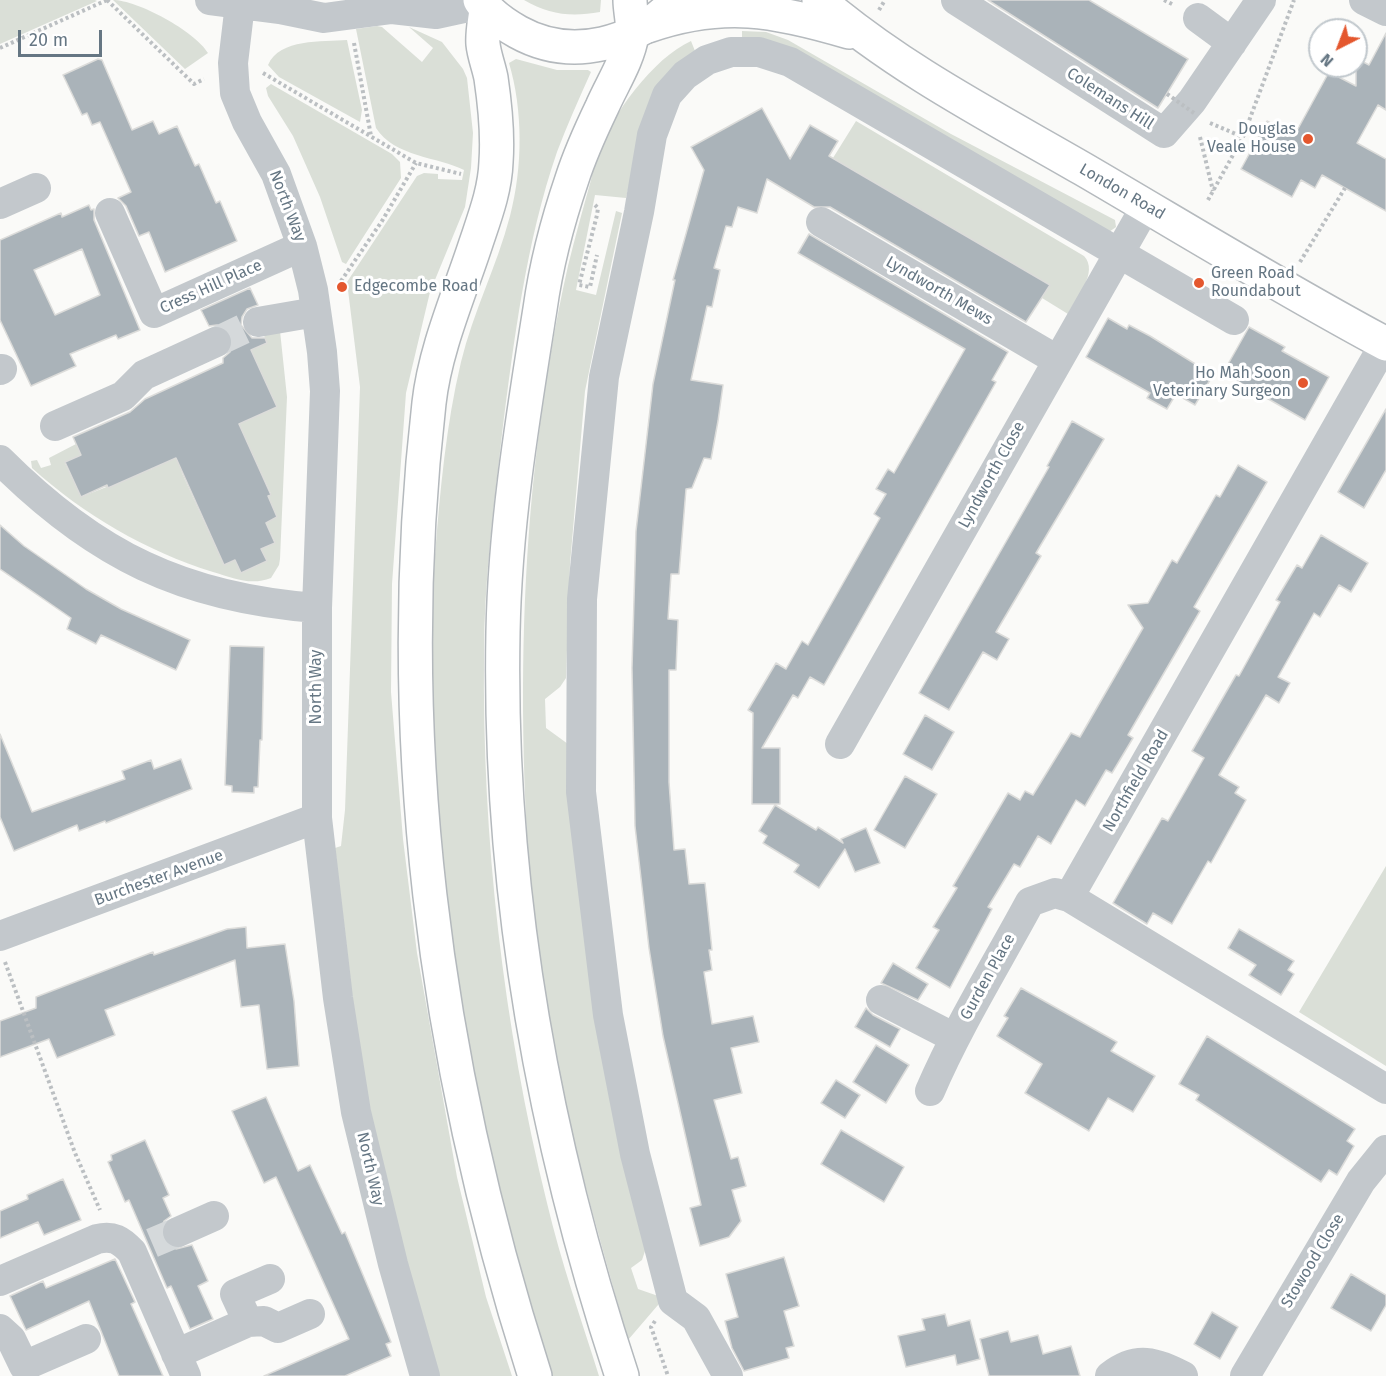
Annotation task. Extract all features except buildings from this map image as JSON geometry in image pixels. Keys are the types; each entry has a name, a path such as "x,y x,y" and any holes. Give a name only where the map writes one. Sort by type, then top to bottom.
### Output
{"main road":[{"path":"483,4 515,31 550,44 590,46 606,44 637,20 677,0"},
{"name":"London Road","path":"819,0 869,22 1146,206 1325,311 1386,343"},
{"path":"483,4 483,43 495,112 496,162 490,200 446,333 429,399 415,569 413,670 417,766 428,890 442,992 470,1143 515,1315 534,1376"},
{"name":"London Road","path":"637,20 693,11 731,8 801,18 869,22"},
{"path":"622,1376 570,1205 542,1074 524,974 509,825 503,632 520,431 543,285 572,179 619,72 637,20"}],"street":[{"path":"210,0 240,4 287,4 324,18 392,9 436,14 483,4"},
{"name":"Colemans Hill","path":"956,0 1164,133 1192,101 1232,43"},
{"path":"1198,18 1232,43 1261,0"},
{"path":"1364,0 1386,11"},
{"name":"North Way","path":"240,4 233,63 235,93 247,122 276,174 302,246 316,312 324,391 317,608 317,818 339,998 357,1113 393,1264 425,1376"},
{"path":"728,1376 696,1318 673,1300 635,1154 608,1015 582,792 582,599 604,378 639,212 652,135 667,95 685,75 707,60 730,52 759,52 790,62 1234,320"},
{"path":"0,204 36,188"},
{"name":"Lyndworth Close","path":"840,744 1146,206"},
{"name":"Cress Hill Place","path":"110,213 154,313 302,246"},
{"name":"Lyndworth Mews","path":"821,222 1057,360"},
{"path":"258,322 316,312"},
{"path":"55,426 123,396 144,375 216,342"},
{"name":"Northfield Road","path":"1069,897 1386,343"},
{"path":"0,460 79,529 123,556 159,574 231,597 271,604 317,608"},
{"name":"Burchester Avenue","path":"2,948 317,818"},
{"name":"Gurden Place","path":"930,1091 953,1037 974,1006 1030,902 1055,893 1069,897"},
{"path":"1069,897 1386,1089"},
{"path":"881,1000 953,1037"},
{"name":"Stowood Close","path":"1245,1376 1361,1181 1386,1150"},
{"path":"0,1281 97,1239 109,1236 122,1242 154,1242 214,1216"},
{"path":"154,1242 181,1365 248,1322 264,1322 278,1328 310,1314"},
{"path":"248,1322 235,1294 270,1279"},
{"path":"0,1329 11,1339 24,1366 86,1339"},
{"path":"1110,1376 1131,1363 1144,1362 1160,1364 1183,1376"}],"path":[{"path":"0,48 107,0 194,84 209,77"},
{"path":"869,22 885,0"},
{"path":"1208,200 1243,137 1294,0"},
{"path":"348,15 371,137"},
{"path":"270,76 416,163 461,174"},
{"path":"1167,94 1195,115"},
{"path":"1205,121 1243,137"},
{"path":"1198,128 1213,191"},
{"path":"316,312 340,283 382,221 416,163"},
{"path":"1298,265 1345,188"},
{"path":"579,285 597,215 598,208 594,205"},
{"path":"2,948 75,1153 101,1213"},
{"path":"668,1376 651,1327 673,1300"}],"shaded area":[{"path":"0,0 95,0 97,1 0,44"},
{"path":"113,0 136,5 165,18 191,35 208,53 185,69"},
{"path":"524,0 601,0 600,12 561,14 542,9"},
{"path":"382,27 422,62 433,48 409,27 442,42 463,69 467,78 473,133 465,207 430,292 406,393 392,584 391,692 403,839 417,953 457,1177 486,1297 512,1376 434,1376 382,1171 358,1045 335,848 341,846 345,810 360,387 347,282 417,176 424,173 438,174 438,179 462,180 464,170 405,151 384,138 376,128 356,29"},
{"path":"742,31 766,32 788,40 951,134 1115,220 1116,227 1109,232 742,40"},
{"path":"347,40 362,110 360,122 279,77 268,65 274,56 292,46"},
{"path":"691,41 695,51 644,125 626,198 595,195 576,290 596,295 616,211 622,213 585,391 570,564 566,678 560,687 545,699 546,728 568,744 646,1248 642,1260 631,1268 638,1289 664,1298 628,1340 573,1138 540,994 526,803 523,713 524,623 529,533 538,444 551,354 568,266 596,157 613,122 635,89 662,60"},
{"path":"516,59 557,70 588,70 591,72 557,152 537,221 522,292 502,434 488,571 484,654 484,723 491,862 507,999 532,1136 553,1225 599,1376 549,1376 521,1276 495,1175 473,1073 455,970 442,867 434,763 431,659 435,555 444,458 451,410 466,343 505,235 514,197 520,139 517,100 509,63"},
{"path":"271,84 392,154 400,162 401,178 346,264 342,262 320,197 293,136 268,96 266,88"},
{"path":"856,121 1084,256 1088,262 1088,277 1068,314 1042,298 1049,285 833,158"},
{"path":"280,331 287,397 280,559 271,578 256,581 235,579 164,554 94,516 32,468 31,461 37,460 41,468 51,465 49,458 76,444 81,455 65,463 81,497 152,469 177,452 182,473 224,565 235,560 241,573 266,561 261,549 275,542 266,523 277,517 268,496 271,494 248,444 236,425 251,350 267,343 263,333"},
{"path":"1386,866 1386,1066 1299,1012"}],"tunnel":[{"path":"216,342 258,322"},
{"path":"152,1243 178,1232"}],"place":[{"name":"Douglas Veale House","path":"1308,139"},
{"name":"Green Road Roundabout","path":"1199,283"},
{"name":"Edgecombe Road","path":"342,287"},
{"name":"Ho Mah Soon Veterinary Surgeon","path":"1303,383"}]}
